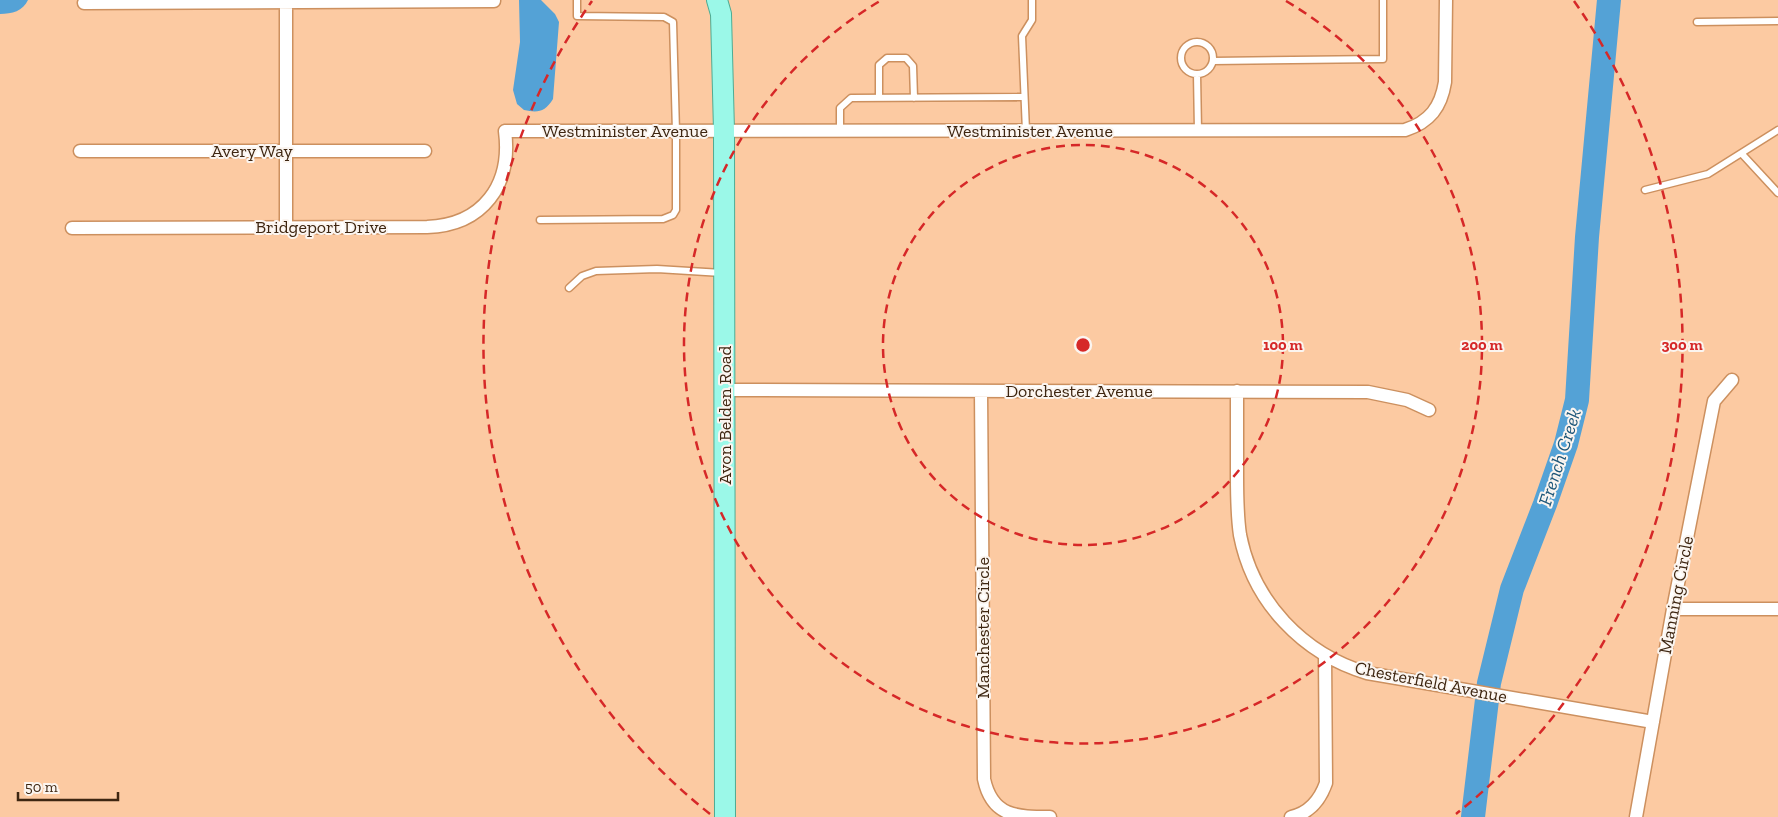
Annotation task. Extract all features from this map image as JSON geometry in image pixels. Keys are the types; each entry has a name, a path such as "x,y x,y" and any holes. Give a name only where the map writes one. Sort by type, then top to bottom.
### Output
{"main road":[{"name":"Avon Belden Road","path":"721,5 726,390 726,817"}],"street":[{"name":"Westminister Avenue","path":"505,132 1395,131 1414,127 1426,121 1439,104 1443,94 1445,82 1446,0"},
{"path":"84,3 494,1"},
{"path":"286,2 286,228"},
{"name":"Bridgeport Drive","path":"72,228 439,227 464,220 481,208 493,194 498,185 507,154 505,132"},
{"name":"Avery Way","path":"80,151 425,150"},
{"name":"Manning Circle","path":"1636,817 1673,609 1714,401 1732,380"},
{"name":"Dorchester Avenue","path":"726,390 1368,392 1407,400 1428,410"},
{"name":"Manchester Circle","path":"981,391 984,778 986,789 991,799 1002,810 1022,817 1050,817"},
{"name":"Chesterfield Avenue","path":"1237,391 1237,504 1240,535 1254,579 1275,613 1294,633 1325,656 1351,668 1368,673 1653,722"},
{"path":"1673,609 1778,609"},
{"path":"1291,817 1308,810 1316,803 1326,783 1325,656"}],"lane":[{"path":"540,220 663,219 673,215 677,205 673,22 664,17 577,16 577,0"},
{"path":"1026,131 1022,36 1032,20 1032,0"},
{"path":"1213,60 1383,59 1383,0"},
{"path":"1697,22 1778,21"},
{"path":"1195,43 1205,44 1212,52 1213,60 1207,71 1197,74 1188,71 1182,63 1182,52 1185,48 1195,43"},
{"path":"879,98 879,65 887,58 906,58 913,66 914,98"},
{"path":"1197,74 1198,131"},
{"path":"840,132 840,108 851,98 1024,97"},
{"path":"1645,190 1708,174 1778,130"},
{"path":"1742,154 1778,193"},
{"path":"569,288 582,276 596,271 657,269 725,273"}],"water":[{"path":"0,0 28,0 17,11 0,14"},
{"path":"519,0 541,0 555,14 559,22 553,99 547,107 537,111 524,110 517,104 513,90 520,42"}],"waterway":[{"name":"French Creek","path":"1473,817 1489,683 1512,589 1566,444 1577,400 1587,237 1609,0"}]}
